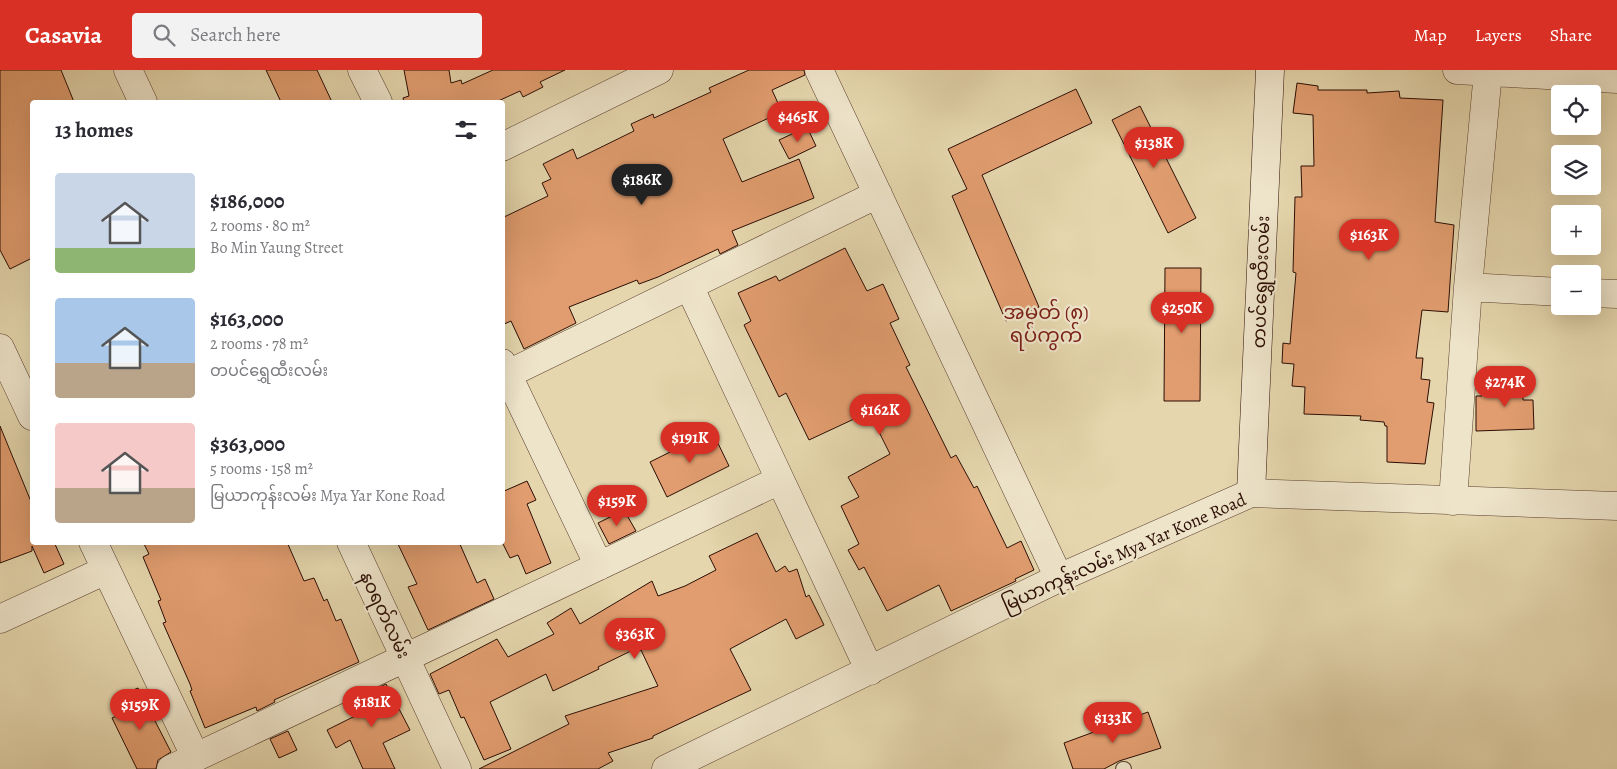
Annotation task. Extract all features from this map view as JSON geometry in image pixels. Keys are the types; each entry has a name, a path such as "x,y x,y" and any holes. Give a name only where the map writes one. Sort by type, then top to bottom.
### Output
{"street":[{"path":"128,70 143,100"},
{"path":"362,70 377,100"},
{"path":"505,146 659,70"},
{"path":"819,70 1059,578"},
{"name":"တပင်ရွှေထီးလမ်း","path":"1251,493 1270,70"},
{"path":"1457,70 1617,79"},
{"path":"1453,501 1468,287 1488,72"},
{"path":"599,566 505,368 689,286 878,194"},
{"path":"689,286 870,671"},
{"path":"1468,287 1551,292"},
{"path":"1601,293 1617,294"},
{"path":"0,348 16,378 30,411"},
{"path":"171,769 780,480"},
{"name":"မြယာကုန်းလမ်း Mya Yar Kone Road","path":"685,766 870,671 1059,578 1251,493 1617,506"},
{"path":"94,545 196,758"},
{"name":"နဝရတ်လမ်း","path":"351,545 457,769"},
{"path":"0,620 106,570"}],"building":[{"path":"0,70 61,70 73,100 30,100 30,259 10,269 0,250"},
{"path":"266,70 317,70 331,100 280,100"},
{"path":"404,70 449,70 451,83 461,80 462,84 493,70 565,70 540,82 543,87 523,97 520,91 500,100 404,100 403,98 409,96"},
{"path":"749,70 804,70 805,75 772,90 782,112 723,139 742,182 799,159 814,198 732,231 738,245 720,254 718,249 658,277 639,284 637,280 569,307 576,323 524,349 511,321 505,324 505,217 548,196 542,183 551,179 543,164 573,149 577,159 634,131 631,124 653,114 654,118 711,92 709,88"},
{"path":"1297,83 1318,86 1318,90 1367,90 1367,93 1399,91 1400,98 1443,100 1435,222 1454,225 1448,312 1422,310 1416,358 1423,358 1421,379 1430,380 1427,402 1434,403 1425,464 1387,462 1387,426 1385,426 1384,422 1360,420 1361,416 1304,414 1305,387 1292,386 1294,364 1282,363 1283,343 1290,344 1296,273 1293,272 1295,197 1302,197 1301,166 1314,166 1313,115 1293,113"},
{"path":"1076,89 1092,123 982,175 1039,307 1006,321 952,196 967,189 948,149"},
{"path":"1140,106 1196,218 1168,233 1112,120"},
{"path":"807,127 816,146 789,159 779,140"},
{"path":"845,248 867,291 883,284 899,319 890,323 910,365 906,367 951,458 956,455 974,488 977,486 1007,548 1021,541 1034,570 1015,579 1016,581 951,611 939,585 887,611 864,567 859,570 848,550 859,544 841,506 859,497 848,477 890,454 869,412 809,440 786,393 779,397 744,325 751,321 738,293 776,276 779,281"},
{"path":"1165,268 1201,268 1200,401 1164,401"},
{"path":"1522,376 1523,400 1533,400 1534,429 1476,431 1476,396 1482,396 1482,393 1500,393 1499,377"},
{"path":"0,426 30,499 30,545 55,545 64,564 44,573 32,546 32,551 0,563"},
{"path":"712,431 729,466 667,497 650,462"},
{"path":"527,481 536,500 527,504 551,563 526,574 518,555 510,558 504,545 505,491"},
{"path":"624,510 636,531 609,544 598,523"},
{"path":"757,533 776,572 785,566 789,572 797,569 806,597 809,595 824,625 796,639 786,619 730,649 751,690 653,736 653,738 608,753 613,761 598,769 479,769 569,724 565,716 658,686 641,650 637,652 635,649 553,691 546,674 490,702 511,749 484,760 464,717 461,718 449,690 439,694 430,674 497,639 508,657 554,634 547,623 571,608 580,624 652,581 658,596 685,586 716,570 709,556"},
{"path":"144,545 288,545 304,581 314,578 324,601 327,599 336,621 341,619 359,662 274,700 275,702 257,711 256,707 205,728 190,691 192,690 190,684 163,623 166,622 158,601 161,600 143,557 149,554"},
{"path":"398,545 460,545 477,583 485,579 494,599 428,630 408,587 417,584"},
{"path":"386,684 410,730 383,743 395,769 363,769 350,740 336,748 327,730 357,715 351,701"},
{"path":"138,688 171,752 158,760 156,769 137,769 112,718 121,714 114,698"},
{"path":"1148,712 1161,748 1119,761 1104,769 1073,769 1064,743"},
{"path":"288,731 297,750 279,758 270,739"}],"district":[{"name":"အမှတ် (၈) ရပ်ကွက်","path":"1046,324"}]}
